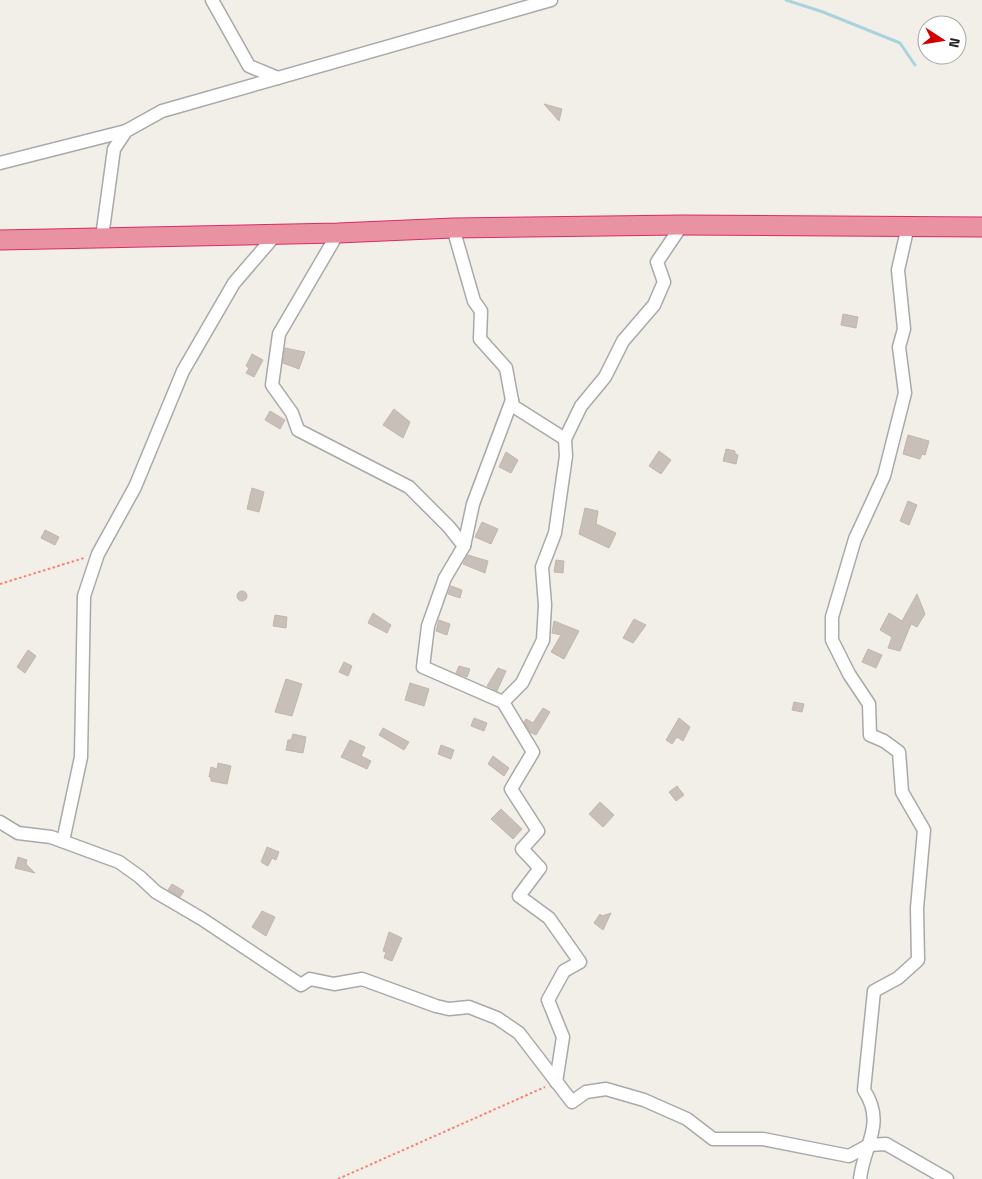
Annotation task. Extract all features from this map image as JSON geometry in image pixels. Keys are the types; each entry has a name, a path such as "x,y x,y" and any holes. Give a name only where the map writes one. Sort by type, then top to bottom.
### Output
{"highway":[{"path":"0,240 338,233 453,228 682,225 982,227"}],"street":[{"path":"212,0 249,66 278,78"},
{"path":"0,163 126,131 162,111 551,0"},
{"path":"102,237 114,149 126,131"},
{"path":"503,702 522,683 543,640 546,605 542,567 555,532 566,456 565,439 581,406 605,377 623,341 654,305 664,282 658,262 682,225"},
{"path":"860,1179 876,1124 871,1112 871,1101 864,1090 874,991 898,978 918,960 917,908 924,830 902,792 899,752 884,741 870,735 869,704 849,674 832,640 832,617 853,554 856,539 884,476 904,393 899,347 904,330 898,270 908,226"},
{"path":"453,228 474,301 481,312 480,339 506,368 513,406 565,439"},
{"path":"338,233 279,334 272,385 292,413 298,430 409,487 449,527 464,546"},
{"path":"63,840 81,757 84,596 98,554 135,487 183,371 234,283 277,234"},
{"path":"512,400 473,504 464,546 445,578 432,614 428,626 422,667 503,702 533,752 511,788 538,831 522,848 540,868 519,896 549,918 580,962 564,971 548,1000 563,1036 556,1082"},
{"path":"0,822 18,832 63,840 119,862 140,877 156,892 202,919 301,985 310,978 334,984 362,979 436,1006 449,1009 469,1007 497,1018 518,1033 572,1102 586,1092 606,1089 644,1100 687,1119 713,1140 762,1139 849,1156 869,1144 886,1144 947,1179"}],"path":[{"path":"0,584 98,554"},
{"path":"338,1179 556,1082"}],"building":[{"path":"544,104 562,109 559,121"},
{"path":"843,314 858,317 856,328 841,325"},
{"path":"285,348 305,352 299,369 283,363"},
{"path":"252,354 263,360 254,377 246,373 249,368 246,366"},
{"path":"394,409 410,422 403,438 383,425"},
{"path":"270,411 285,420 280,429 265,420"},
{"path":"908,435 929,441 925,455 922,454 920,459 903,454"},
{"path":"726,449 735,451 735,454 738,455 736,464 723,461"},
{"path":"659,451 671,460 661,474 649,466"},
{"path":"506,452 518,460 511,473 499,467"},
{"path":"252,488 264,492 259,512 247,509"},
{"path":"908,501 917,505 909,525 900,521"},
{"path":"585,508 598,511 596,524 616,533 609,548 579,534"},
{"path":"482,522 498,529 491,544 475,537"},
{"path":"45,530 59,537 55,545 41,538"},
{"path":"468,555 488,561 485,573 463,564"},
{"path":"556,560 564,561 563,573 554,572"},
{"path":"451,586 462,590 460,598 448,594"},
{"path":"240,591 244,591 247,596 246,600 240,601 237,598 237,594"},
{"path":"917,594 925,614 917,627 911,624 900,651 888,648 892,637 880,630 889,613 902,621"},
{"path":"373,613 391,625 387,633 368,623"},
{"path":"275,615 287,617 286,628 273,626"},
{"path":"634,619 646,625 633,643 623,638"},
{"path":"439,620 450,624 447,635 436,631"},
{"path":"554,621 579,631 564,659 551,652 561,635 552,633"},
{"path":"868,649 882,655 876,668 862,662"},
{"path":"28,650 36,656 25,673 17,667"},
{"path":"344,662 352,666 348,676 339,672"},
{"path":"459,666 470,669 467,677 456,673"},
{"path":"498,668 506,671 497,691 487,686"},
{"path":"286,679 302,684 292,716 275,712"},
{"path":"410,683 429,689 424,706 405,700"},
{"path":"794,702 804,704 802,712 792,710"},
{"path":"543,708 550,712 536,735 530,732 524,722 526,719 533,723"},
{"path":"474,718 487,723 484,731 471,726"},
{"path":"679,718 690,727 683,741 677,737 672,744 666,740"},
{"path":"383,728 409,742 404,750 379,735"},
{"path":"293,734 306,737 303,753 286,750 288,740 291,740"},
{"path":"350,740 365,747 361,756 371,761 367,769 341,757"},
{"path":"441,745 454,750 451,759 438,754"},
{"path":"493,756 509,768 504,776 488,764"},
{"path":"218,763 231,766 227,784 211,781 211,777 209,777 211,767 217,769"},
{"path":"677,786 684,795 676,801 669,792"},
{"path":"600,802 614,815 603,827 589,814"},
{"path":"501,809 522,829 513,839 491,819"},
{"path":"267,847 279,852 276,860 272,858 268,866 261,862"},
{"path":"18,857 27,860 26,864 35,873 15,868"},
{"path":"172,884 184,891 180,897 168,890"},
{"path":"262,911 275,917 266,936 252,927"},
{"path":"611,913 603,930 594,923 600,914 602,916"},
{"path":"389,932 402,938 392,961 384,958 386,952 383,951"}],"waterway":[{"path":"786,0 823,12 900,43 915,65"}]}
